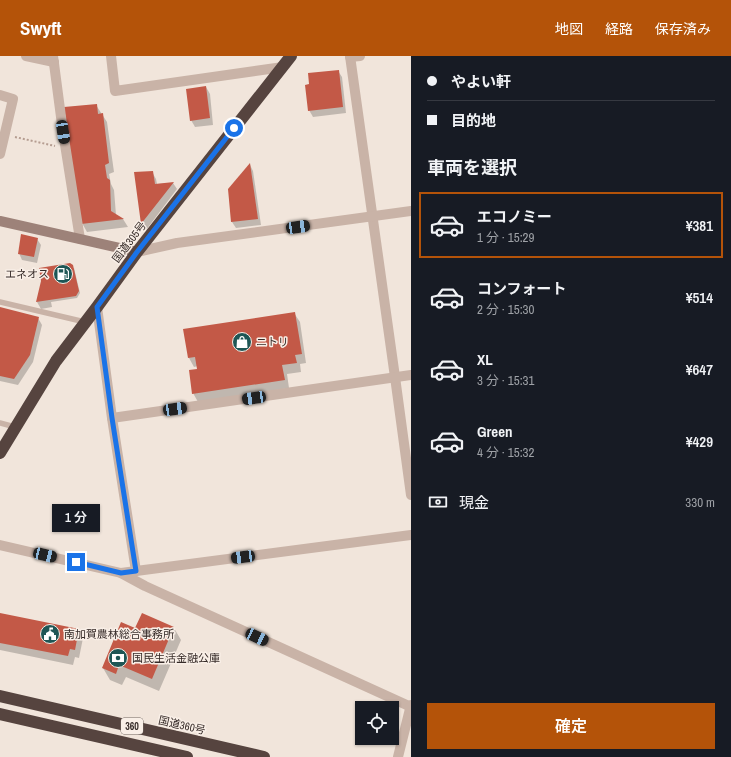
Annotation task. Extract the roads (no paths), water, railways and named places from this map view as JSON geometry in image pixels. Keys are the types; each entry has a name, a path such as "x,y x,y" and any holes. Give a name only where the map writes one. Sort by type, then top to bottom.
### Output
{"highway":[{"name":"国道305号","path":"0,453 56,360 137,252 291,56"},
{"name":"国道360号","path":"0,696 264,757"},
{"name":"360","path":"0,714 186,757"}],"street":[{"path":"26,56 53,59 80,239"},
{"path":"111,56 115,91 283,67"},
{"path":"354,56 373,217 411,495"},
{"path":"0,95 13,99 0,154"},
{"path":"0,221 137,252 176,243 411,212"},
{"path":"97,307 112,418 136,571"},
{"path":"112,418 411,375"},
{"path":"121,573 411,535"},
{"path":"0,544 121,573 152,589 411,706 398,757"}],"lane":[{"path":"0,302 85,322"},
{"path":"0,423 15,427"}],"place":[{"name":"エネオス","path":"63,274"},
{"name":"ニトリ","path":"242,342"},
{"name":"南加賀農林総合事務所","path":"50,634"},
{"name":"国民生活金融公庫","path":"118,658"}]}
